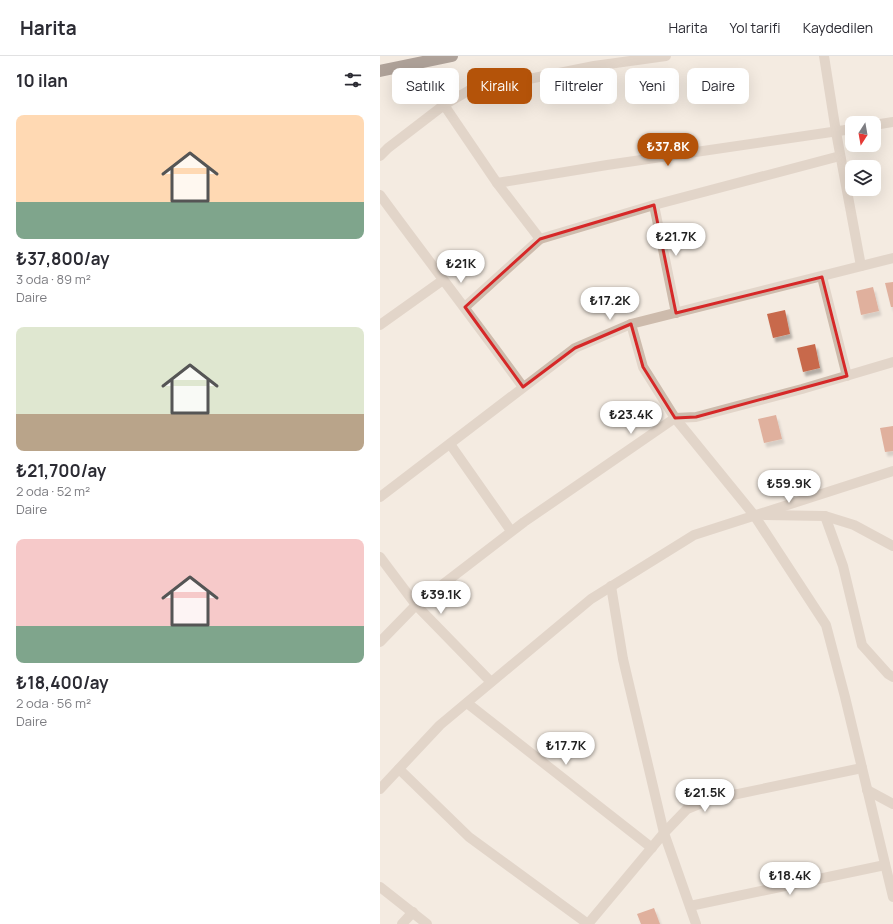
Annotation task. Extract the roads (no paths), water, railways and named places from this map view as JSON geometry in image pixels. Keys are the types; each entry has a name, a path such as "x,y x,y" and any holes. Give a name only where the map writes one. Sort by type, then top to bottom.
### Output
{"highway":[{"path":"380,71 452,56"}],"street":[{"path":"380,156 388,148 444,105 468,92 594,66 666,56"},
{"path":"824,56 840,156 861,266"},
{"path":"444,105 497,183 540,239"},
{"path":"881,125 893,122"},
{"path":"497,183 607,165 845,131"},
{"path":"465,307 540,239 654,205 840,156"},
{"path":"380,195 443,280 465,307 523,387"},
{"path":"654,205 676,313"},
{"path":"380,497 575,348 631,324 893,258"},
{"path":"822,276 847,376"},
{"path":"380,325 443,280"},
{"path":"631,324 643,367 675,418 754,515 826,625 893,897"},
{"path":"380,642 416,605 511,531 675,418 696,418 893,362"},
{"path":"450,444 511,531"},
{"path":"380,789 440,725 591,599 611,586 694,535 893,471"},
{"path":"754,515 824,516 854,525 893,546"},
{"path":"824,516 843,566 862,645 888,674 893,677"},
{"path":"380,557 416,605 491,682"},
{"path":"611,586 623,659 664,833 696,924"},
{"path":"467,703 652,848"},
{"path":"399,769 469,837 588,924 686,809 709,800 862,768"},
{"path":"867,790 893,804"},
{"path":"690,906 885,865"},
{"path":"380,887 427,924"},
{"path":"402,924 413,912"}]}
